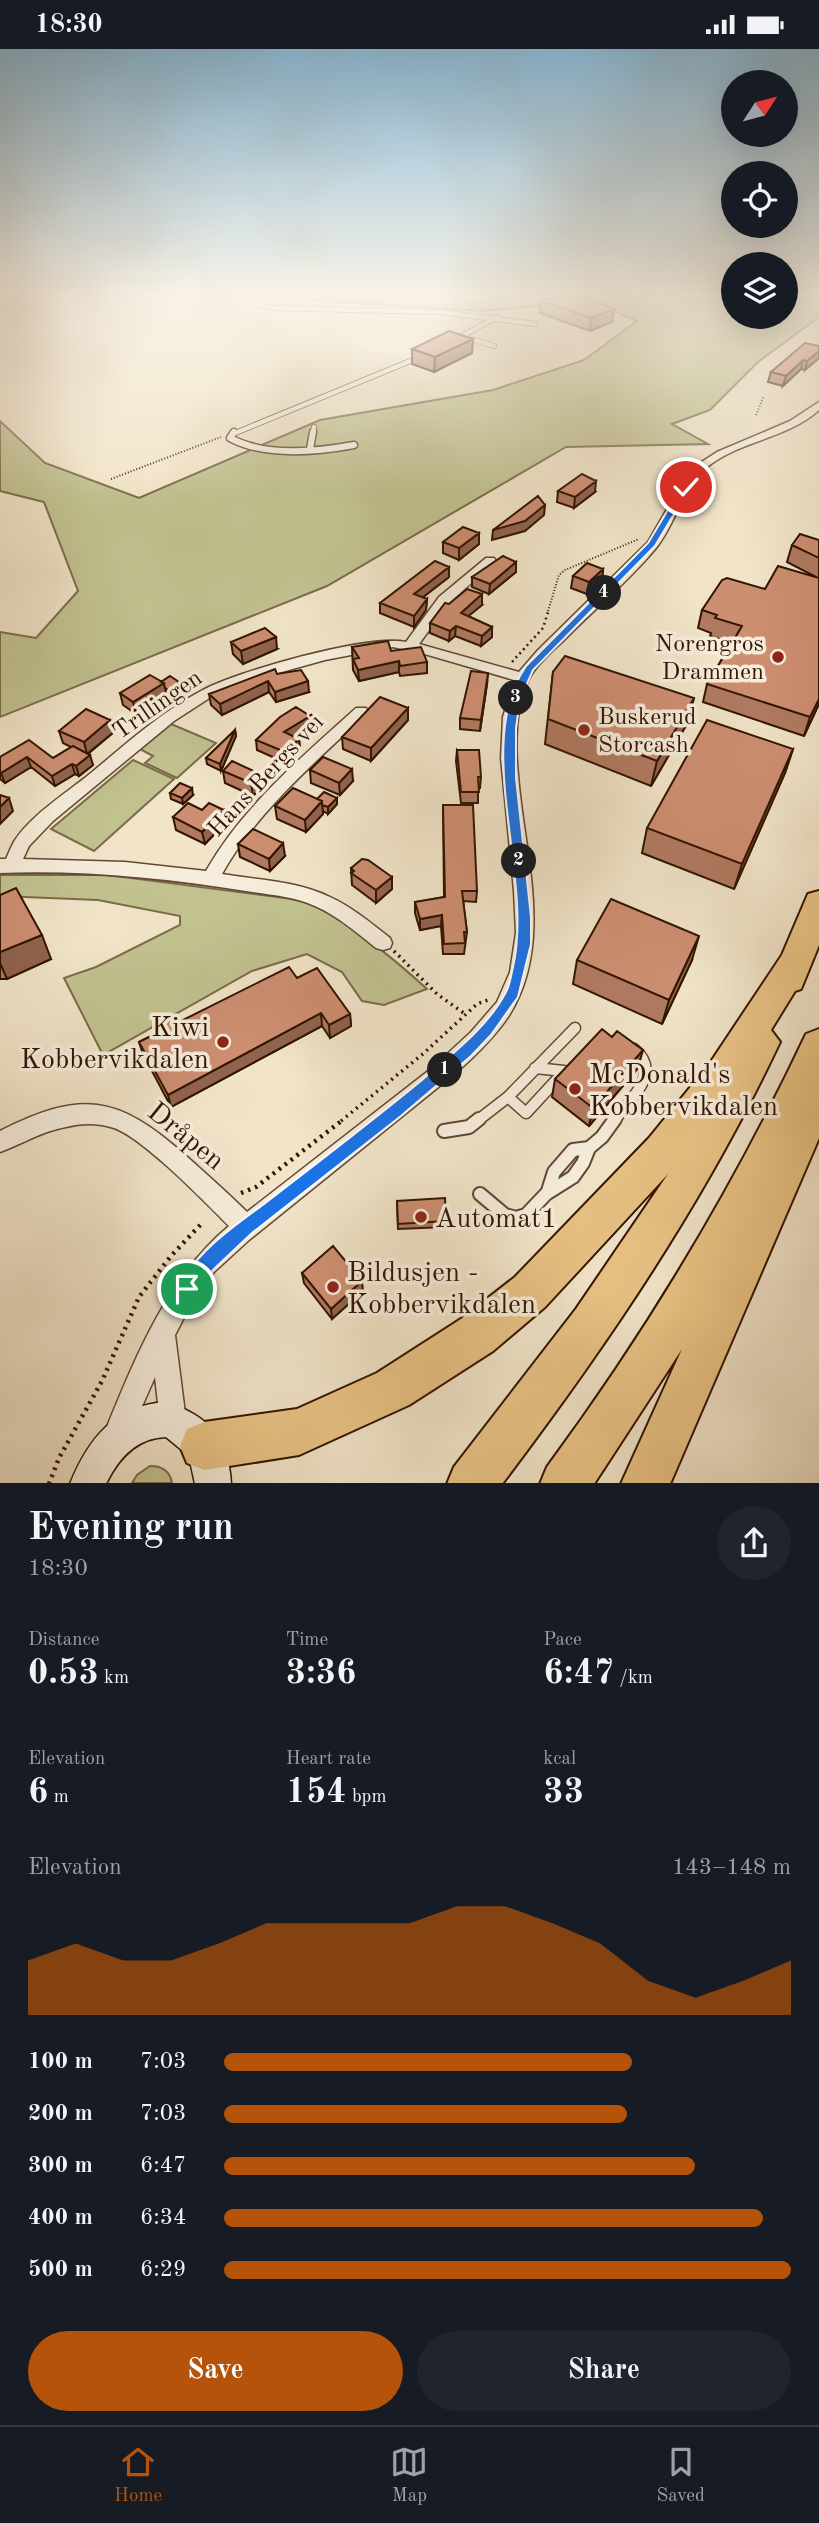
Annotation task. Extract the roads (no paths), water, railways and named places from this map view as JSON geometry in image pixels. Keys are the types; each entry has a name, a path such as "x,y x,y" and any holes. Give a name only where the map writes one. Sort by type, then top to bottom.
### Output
{"highway":[{"path":"471,1483 583,1337 683,1190 720,1126 762,1043 819,903"},
{"path":"197,1450 299,1432 393,1389 477,1335 530,1292 663,1151 723,1075 796,961"},
{"path":"564,1483 638,1377 729,1230 768,1155 819,1045"},
{"path":"645,1483 819,1095"}],"main road":[{"path":"88,1483 103,1452 116,1438 144,1422 197,1450"}],"street":[{"path":"116,1438 176,1306 200,1272 246,1227 396,1111 466,1052 486,1031 513,993 525,944 525,917 510,778 510,728 523,678 550,646 652,545 669,521 690,479 701,466 721,454 801,419 817,408"},
{"path":"411,645 444,600 489,561"},
{"name":"Trillingen","path":"6,866 22,843 47,817 169,717 206,694 237,680 323,656 382,644 411,645 523,678"},
{"name":"Hans Bergs vei","path":"211,878 221,856 258,814 360,711"},
{"path":"6,866 65,865 211,878 312,897 343,913 383,943"},
{"name":"Dråpen","path":"0,1142 27,1128 61,1116 92,1113 113,1117 136,1128 153,1142 246,1227"},
{"path":"163,1337 197,1450"}],"lane":[{"path":"354,445 340,449 310,449 239,444 230,439 233,432 409,361"},
{"path":"310,449 314,427"},
{"path":"444,1131 469,1127 508,1097 575,1028"},
{"path":"480,1194 499,1212 508,1217 520,1218 530,1213 548,1191 554,1173 573,1150 589,1148 602,1137 645,1080 648,1071 646,1061 640,1053 623,1041"},
{"path":"508,1097 526,1113 566,1069 535,1068"},
{"path":"548,1191 566,1184 586,1161 589,1148"}],"place":[{"name":"Norengros Drammen","path":"778,657"},
{"name":"Buskerud Storcash","path":"584,730"},
{"name":"Kiwi Kobbervikdalen","path":"223,1042"},
{"name":"McDonald's Kobbervikdalen","path":"575,1089"},
{"name":"Automat1","path":"421,1217"},
{"name":"Bildusjen - Kobbervikdalen","path":"333,1287"}]}
